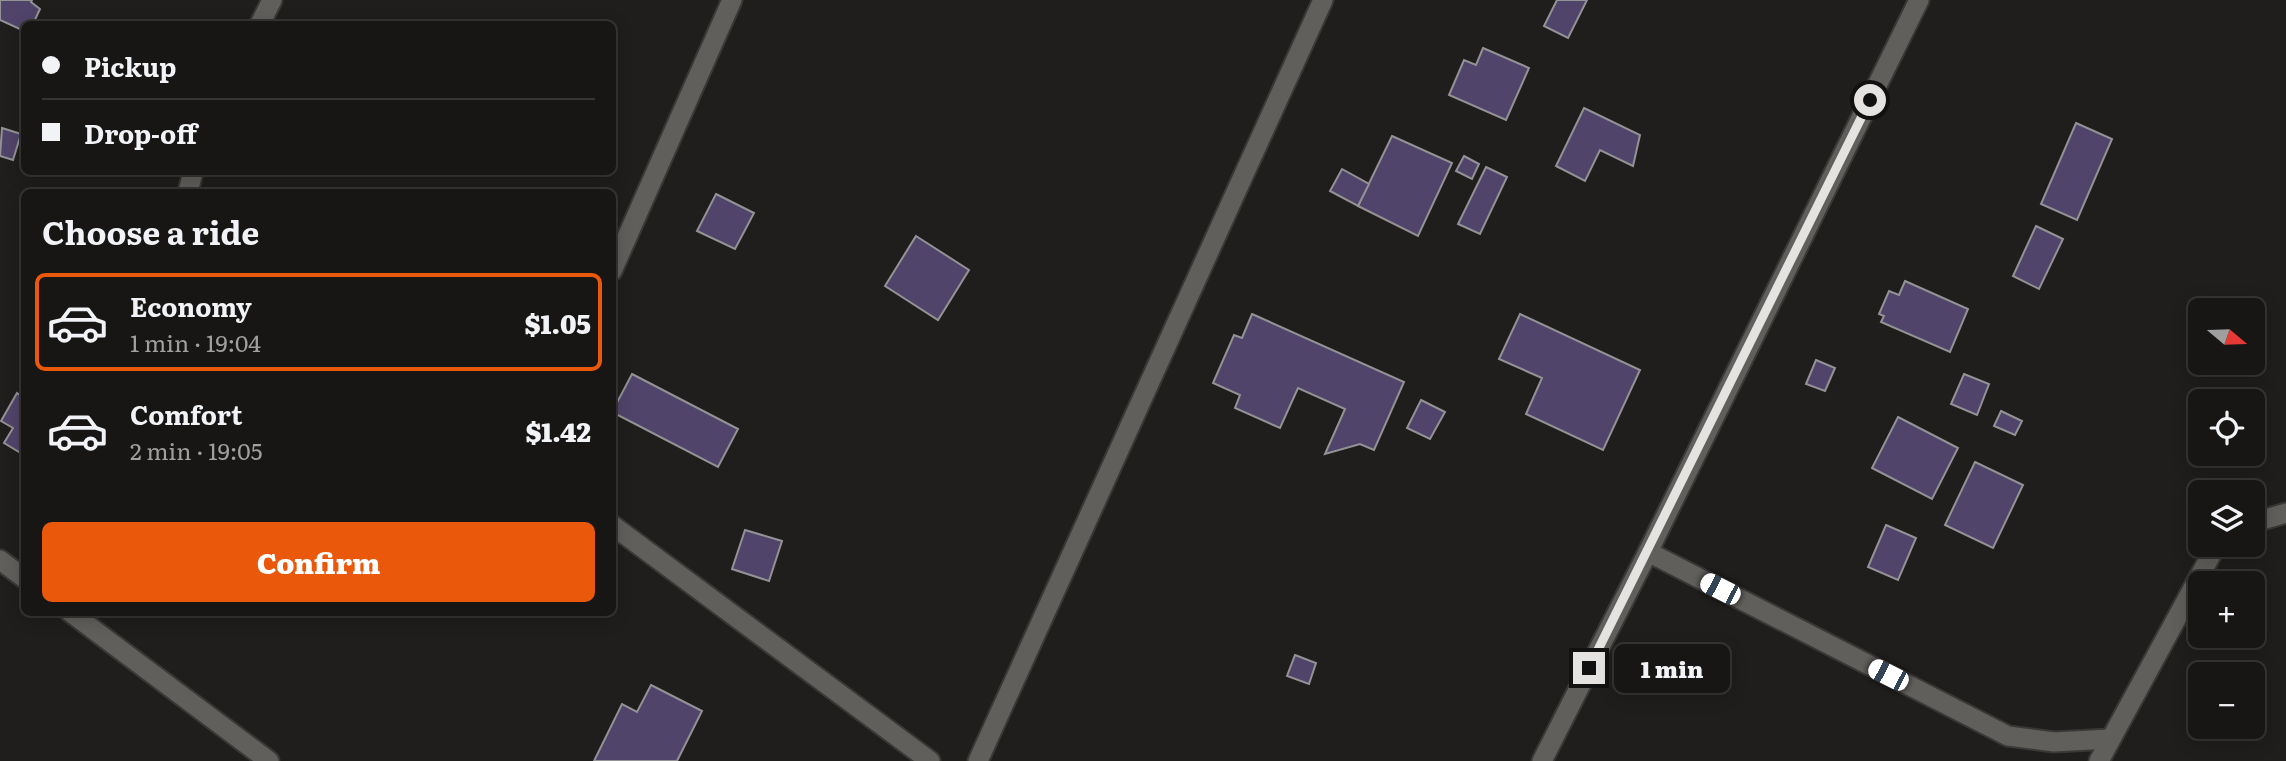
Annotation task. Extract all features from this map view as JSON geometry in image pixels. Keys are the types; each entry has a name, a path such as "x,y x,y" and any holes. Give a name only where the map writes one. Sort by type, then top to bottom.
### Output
{"street":[{"path":"262,21 272,0"},
{"path":"616,262 732,0"},
{"path":"978,761 1323,0"},
{"path":"1542,761 1648,552 1919,0"},
{"path":"2265,519 2286,513"},
{"path":"616,528 930,761"},
{"path":"1648,552 2008,736 2054,742 2110,739"},
{"path":"2099,761 2210,557"},
{"path":"0,560 21,577"},
{"path":"75,616 269,761"}],"building":[{"path":"0,0 32,0 40,9 34,21 21,21 21,30 0,20"},
{"path":"1557,0 1587,0 1568,38 1544,26"},
{"path":"1483,48 1529,68 1506,120 1449,95 1464,60 1476,65"},
{"path":"1584,108 1640,135 1633,166 1600,150 1585,181 1556,166"},
{"path":"2076,123 2112,139 2077,220 2041,204"},
{"path":"2,128 21,134 13,160 0,156"},
{"path":"1392,136 1452,163 1418,236 1358,206"},
{"path":"1464,156 1479,164 1472,179 1456,171"},
{"path":"1486,167 1507,177 1480,234 1458,224"},
{"path":"1342,169 1369,184 1358,206 1330,191"},
{"path":"716,194 754,213 735,249 697,231"},
{"path":"2036,226 2063,239 2039,289 2013,276"},
{"path":"916,236 969,270 938,320 885,286"},
{"path":"1905,281 1968,309 1950,352 1881,322 1884,316 1879,314 1889,291 1899,295"},
{"path":"1252,314 1404,382 1374,450 1360,444 1325,454 1345,409 1298,388 1280,428 1235,408 1240,395 1213,383 1234,335 1242,338"},
{"path":"1520,314 1640,370 1603,450 1526,414 1542,378 1499,359"},
{"path":"1816,360 1835,368 1825,391 1806,384"},
{"path":"632,374 738,429 718,467 616,414 616,404"},
{"path":"1964,374 1989,384 1977,415 1951,404"},
{"path":"17,393 21,396 21,453 4,443 13,428 1,421"},
{"path":"1421,400 1445,412 1430,439 1407,428"},
{"path":"2001,411 2022,421 2015,435 1994,426"},
{"path":"1898,417 1958,448 1932,499 1872,468"},
{"path":"1975,462 2023,485 1993,548 1945,525"},
{"path":"1886,525 1916,538 1898,580 1868,567"},
{"path":"745,530 782,541 769,581 732,569"},
{"path":"1295,655 1316,663 1309,684 1287,676"},
{"path":"651,685 702,711 677,761 594,761 622,704 637,712"}],"route":[{"path":"1589,668 1870,100"}]}
